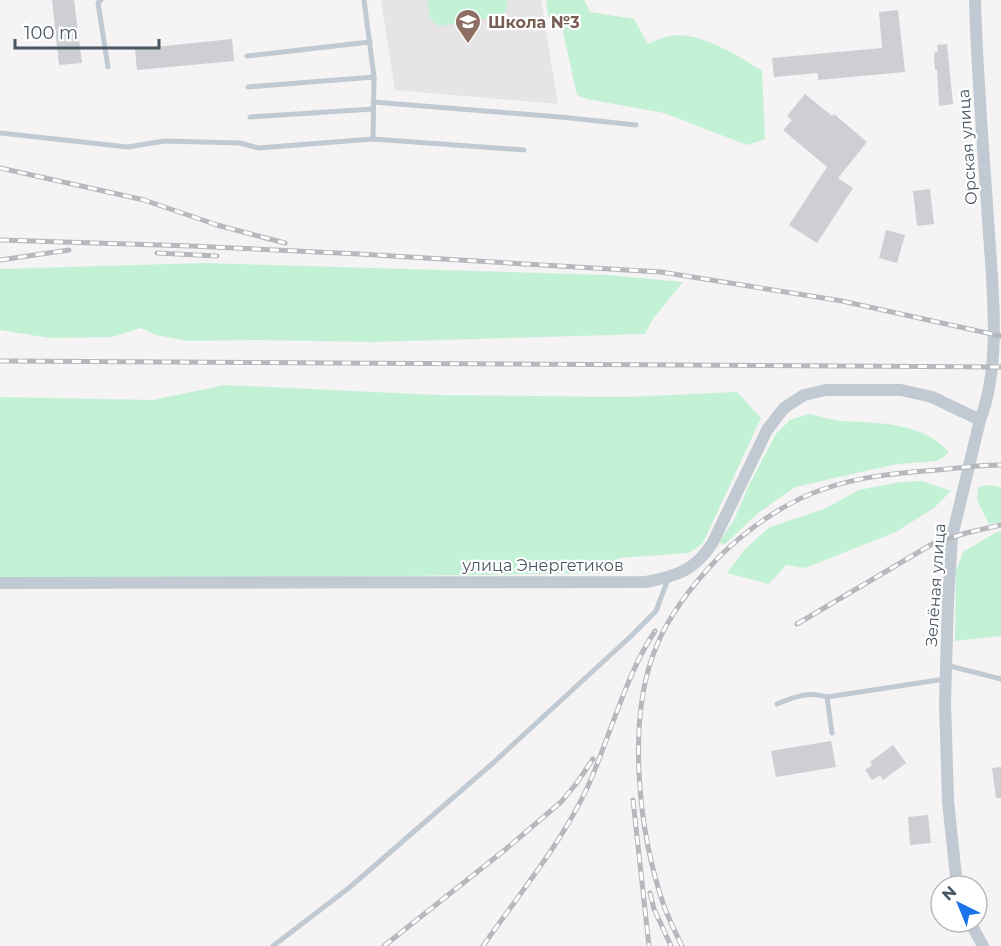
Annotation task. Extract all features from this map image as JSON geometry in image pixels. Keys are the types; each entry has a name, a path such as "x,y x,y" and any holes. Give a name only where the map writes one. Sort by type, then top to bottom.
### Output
{"street":[{"name":"Орская улица","path":"975,0 997,293"},
{"name":"Зелёная улица","path":"956,874 948,801 946,679 952,537 980,420 988,402 994,367 997,293"},
{"name":"улица Энергетиков","path":"0,583 646,582 669,577 694,566 704,557 767,430 784,408 804,395 826,390 901,390 932,397 980,420"}],"lane":[{"path":"101,0 98,3 108,67"},
{"path":"364,0 374,77 373,139"},
{"path":"247,56 370,42"},
{"path":"248,87 374,77"},
{"path":"373,102 636,125"},
{"path":"250,117 373,109"},
{"path":"0,133 128,147 164,141 240,143 258,148 373,139 524,150"},
{"path":"273,946 350,887 493,763 630,637 656,611 669,577"},
{"path":"946,665 1001,679"},
{"path":"777,704 795,697 816,693 827,697 946,679"},
{"path":"827,697 832,733"}],"shaded area":[{"name":"Школа №3","path":"381,0 541,0 558,104 395,90"}],"green space":[{"path":"428,0 507,0 507,8 498,17 439,26 429,17"},
{"path":"546,0 584,0 590,12 634,19 648,44 662,38 682,35 706,41 742,58 762,71 765,139 747,145 664,113 587,99 577,95 561,22 548,16"},
{"path":"203,263 609,275 683,282 652,320 645,334 371,342 188,341 156,335 141,328 112,337 50,338 0,330 0,269"},
{"path":"225,385 437,395 626,397 737,392 761,418 703,543 689,553 619,558 610,573 187,579 0,578 0,397 153,400"},
{"path":"809,414 837,420 900,426 927,435 949,453 937,461 897,464 795,487 757,514 724,545 719,542 734,520 749,485 776,434 790,420"},
{"path":"922,481 951,491 934,508 896,532 805,568 786,565 769,584 727,573 745,549 770,527 824,509 859,490 900,482"},
{"path":"990,485 1001,487 1001,522 989,524 977,500 978,487"},
{"path":"1001,531 1001,636 955,641 956,571 963,552"}],"building":[{"path":"52,0 74,0 82,63 59,65"},
{"path":"898,10 905,72 818,80 818,73 774,77 772,58 882,48 879,12"},
{"path":"232,39 234,61 137,70 135,49"},
{"path":"947,44 953,104 939,106 934,56 938,51 937,45"},
{"path":"805,94 832,116 834,114 867,142 838,178 853,188 817,243 789,225 827,167 783,130 792,120 787,116"},
{"path":"930,189 934,224 917,226 913,191"},
{"path":"886,230 905,235 897,263 879,258"},
{"path":"831,741 836,767 776,777 771,751"},
{"path":"893,745 906,763 883,780 880,775 872,780 865,770 872,765 870,762"},
{"path":"1001,767 1001,798 996,798 992,768"},
{"path":"928,815 931,843 910,845 908,817"}],"railway":[{"path":"0,168 144,200 217,225 285,243"},
{"path":"0,240 359,254 661,272 842,301 1001,336"},
{"path":"0,260 69,250"},
{"path":"157,253 217,256"},
{"path":"0,361 1001,367"},
{"path":"682,946 665,909 656,879 648,847 639,777 641,707 647,675 657,645 676,609 701,577 730,547 767,518 807,495 850,481 879,476 1001,465"},
{"path":"797,624 934,543 1001,525"},
{"path":"483,946 553,848 578,807 635,666 655,631"},
{"path":"384,946 561,802 593,759"},
{"path":"633,800 649,946"},
{"path":"650,893 654,909 671,946"}],"place":[{"name":"Школа №3","path":"468,45"}]}
